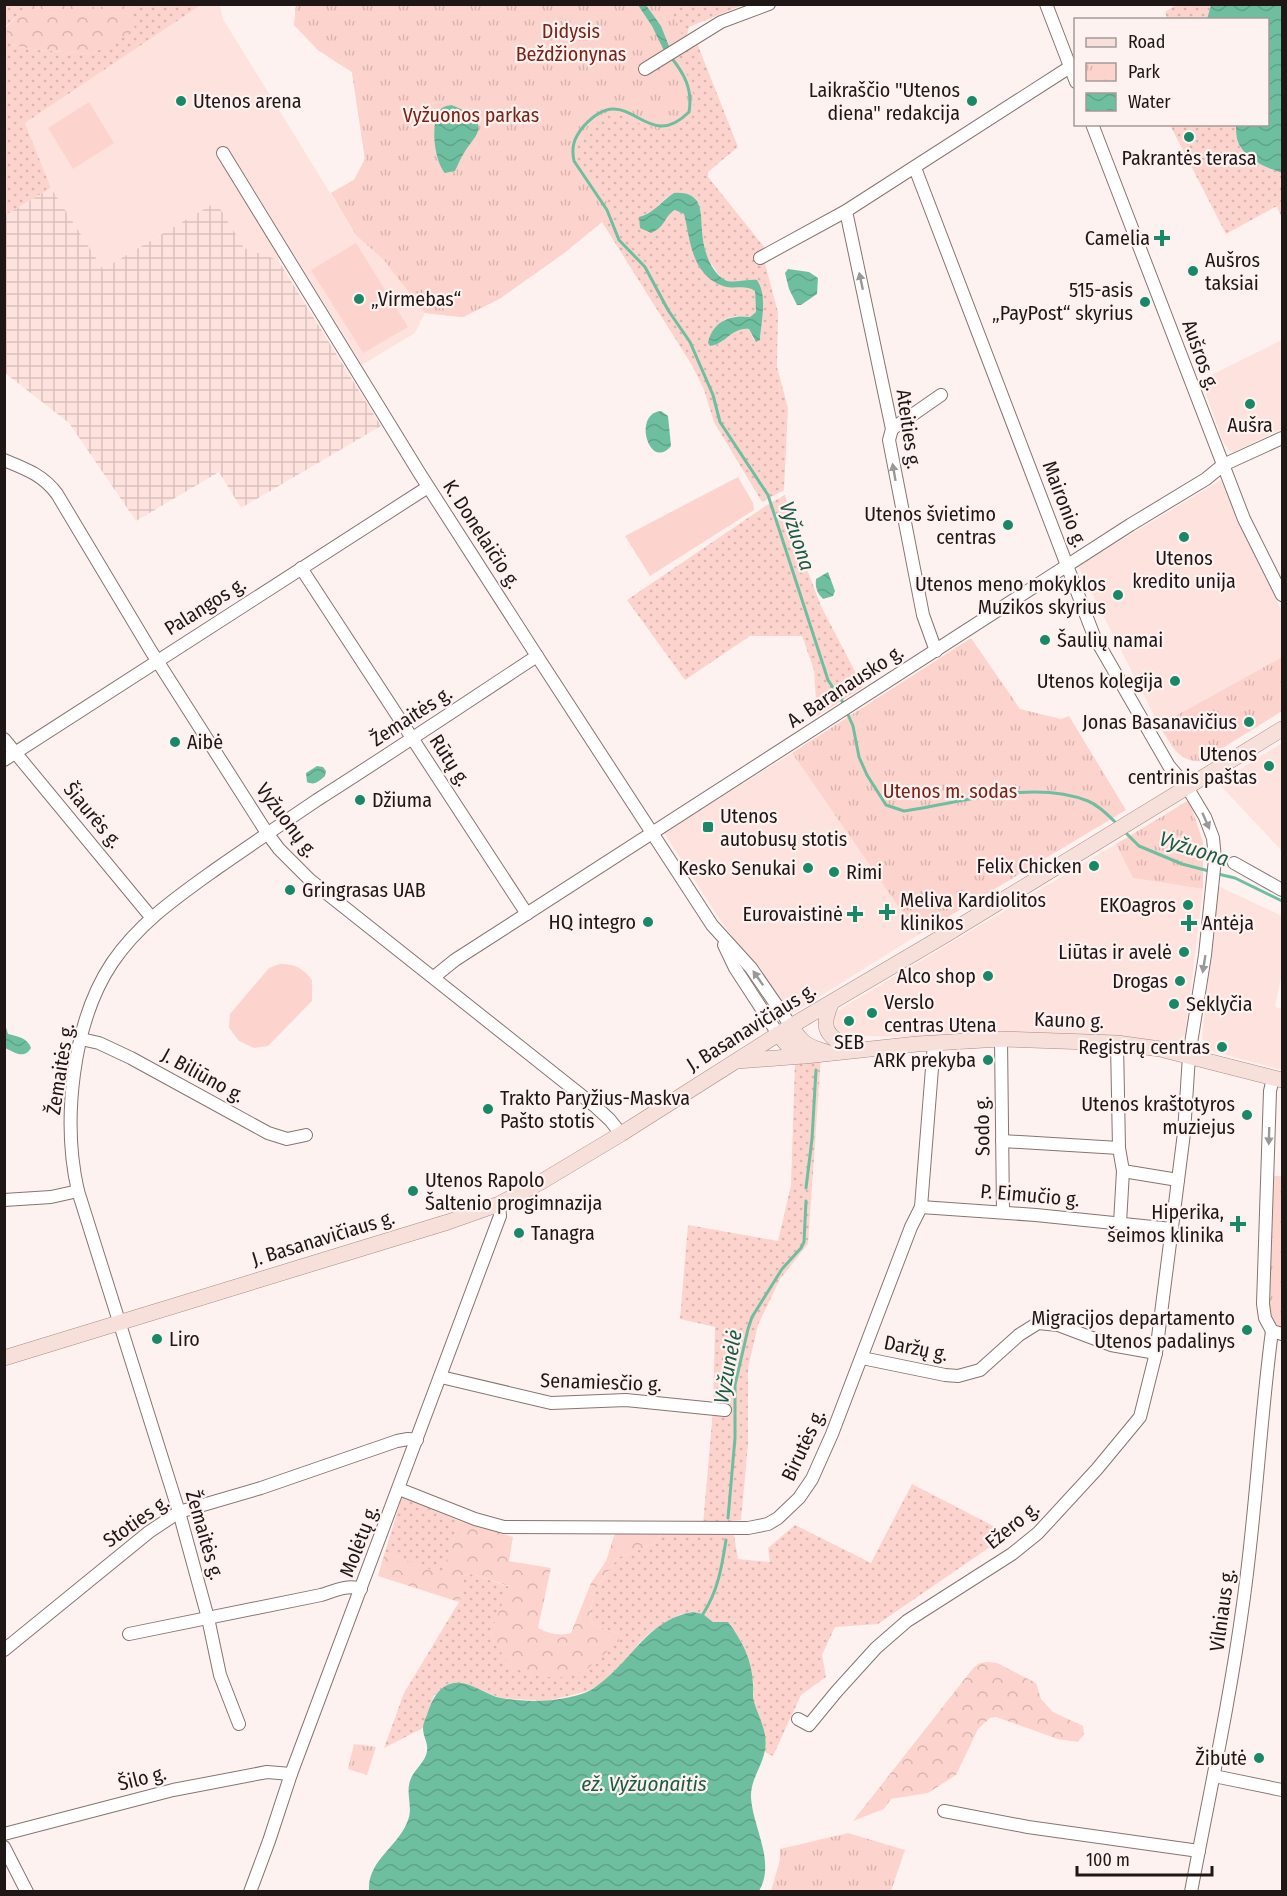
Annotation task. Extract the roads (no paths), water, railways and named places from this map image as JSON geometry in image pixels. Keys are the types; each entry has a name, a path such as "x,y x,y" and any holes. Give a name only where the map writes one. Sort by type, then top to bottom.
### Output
{"main road":[{"name":"J. Basanavičiaus g.","path":"4,1358 448,1222 499,1204 541,1182 621,1134 785,1030 947,934 1282,729"},
{"path":"832,1002 826,1014 827,1032 833,1040 850,1050"},
{"path":"785,1030 809,1047 826,1053"},
{"path":"785,1030 794,1053 805,1056"},
{"name":"Kauno g.","path":"734,1062 934,1043 1001,1040 1117,1043 1190,1056 1278,1079"}],"street":[{"path":"645,69 721,22 769,4"},
{"path":"1046,4 1074,77"},
{"path":"760,258 846,211 1070,67"},
{"name":"Aušros g.","path":"1093,126 1244,519 1282,595"},
{"name":"K. Donelaičio g.","path":"223,153 428,487 716,930 751,968 785,1030"},
{"name":"Maironio g.","path":"915,168 1083,609 1100,647 1169,766 1187,787 1205,817 1213,838 1215,859 1213,885 1190,1056 1178,1180"},
{"name":"Ateities g.","path":"846,211 892,429 889,440 907,541 923,615 936,651"},
{"path":"892,429 941,395"},
{"name":"A. Baranausko g.","path":"434,977 455,960 652,832 1206,479 1223,465 1282,438"},
{"name":"Vyžuonų g.","path":"4,460 36,473 50,485 157,660 279,849 310,880 596,1107 621,1134"},
{"name":"Palangos g.","path":"4,760 428,487"},
{"name":"Rūtų g.","path":"301,568 527,914"},
{"name":"Žemaitės g.","path":"239,1724 220,1675 208,1618 179,1512 78,1191 71,1154 70,1114 81,1039 92,1002 107,972 134,934 151,917 267,833 537,656"},
{"name":"Šiaurės g.","path":"4,739 151,917"},
{"path":"1234,863 1282,890"},
{"name":"J. Biliūno g.","path":"81,1039 99,1042 131,1058 268,1133 286,1139 306,1135"},
{"name":"Sodo g.","path":"1001,1040 1003,1212"},
{"name":"Birutės g.","path":"399,1489 475,1520 504,1527 757,1527 778,1518 788,1510 812,1479 821,1461 911,1227 921,1207 934,1043"},
{"path":"1117,1043 1119,1148 1123,1171 1120,1223"},
{"path":"1277,1332 1265,1318 1262,1297 1270,1091 1278,1079"},
{"path":"1002,1141 1119,1148"},
{"path":"1123,1171 1178,1180"},
{"name":"Ežero g.","path":"798,1719 809,1725 876,1648 901,1626 913,1616 1012,1554 1038,1533 1135,1425 1144,1403 1156,1353 1178,1180"},
{"path":"4,1200 51,1197 78,1191"},
{"name":"Molėtų g.","path":"250,1892 291,1774 500,1216 499,1204"},
{"name":"P. Eimučio g.","path":"921,1207 1003,1212 1172,1229"},
{"name":"Daržų g.","path":"862,1358 958,1376 972,1373 986,1366 1025,1330 1038,1323 1058,1325 1111,1345 1156,1353"},
{"name":"Vilniaus g.","path":"1191,1892 1214,1776 1244,1597 1277,1332"},
{"name":"Senamiesčio g.","path":"441,1377 551,1403 626,1400 725,1410"},
{"name":"Stoties g.","path":"4,1650 149,1532 179,1512 261,1488 397,1441 408,1438 417,1440"},
{"path":"129,1634 346,1588 361,1589"},
{"name":"Šilo g.","path":"4,1834 173,1790 267,1772 291,1774"},
{"path":"1214,1776 1282,1790"},
{"path":"944,1811 1028,1827 1198,1851"},
{"path":"4,1847 27,1892"}],"water":[{"path":"638,5 646,5 661,26 673,56 668,59 652,26"},
{"path":"1211,5 1282,5 1282,173 1249,157 1240,146 1236,133 1236,126 1269,126 1269,18 1207,18"},
{"path":"451,105 474,119 479,128 455,171 445,173 436,153 434,135 436,118 440,110"},
{"path":"674,193 688,194 698,203 705,251 719,276 731,282 757,280 763,301 760,340 756,342 749,329 743,329 716,345 710,346 708,343 713,330 723,321 729,318 750,317 756,312 755,291 723,286 704,274 694,256 684,214 675,210 660,227 651,233 640,228 639,217 654,210"},
{"path":"788,269 809,272 818,278 817,294 801,305 797,305 789,289 785,273"},
{"path":"661,411 668,416 671,446 663,452 656,452 647,439 647,421 652,414"},
{"path":"828,572 835,591 833,596 823,599 817,590 816,579"},
{"path":"317,766 323,767 326,771 325,776 315,783 307,782 306,773"},
{"path":"5,1024 8,1034 27,1042 31,1048 28,1052 19,1054 5,1048"},
{"name":"ež. Vyžuonaitis","path":"693,1612 703,1614 713,1622 728,1622 742,1643 751,1667 753,1700 766,1743 751,1791 765,1868 764,1880 759,1891 369,1891 373,1870 399,1836 409,1817 410,1781 427,1751 423,1732 424,1724 432,1701 441,1689 450,1684 463,1683 501,1698 523,1701 556,1700 577,1695 598,1685 646,1637 667,1621"}],"waterway":[{"name":"Vyžuona","path":"670,56 686,82 690,96 689,112 673,123 660,126 648,123 625,111 613,109 599,113 577,135 573,147 574,161 607,210 619,240 645,267 668,310 690,342 713,395 720,422 768,495 828,680 844,704"},
{"name":"Vyžuona","path":"846,710 853,726 859,757 867,775 886,805 904,811 997,795 1044,792 1088,801 1100,808 1117,824"},
{"name":"Vyžuona","path":"1124,831 1139,846 1182,864 1209,871"},
{"name":"Vyžuona","path":"1218,874 1235,878 1282,901"},
{"name":"Vyžunėlė","path":"806,1188 812,1139 816,1070"},
{"name":"Vyžunėlė","path":"728,1518 735,1438 735,1385 748,1329 752,1317 782,1269 804,1242 806,1201"},
{"name":"Vyžunėlė","path":"703,1614 716,1587 726,1540"}],"place":[{"name":"Utenos arena","path":"181,101"},
{"name":"Laikraščio \"Utenos diena\" redakcija","path":"972,101"},
{"name":"Pakrantės terasa","path":"1189,137"},
{"name":"Camelia","path":"1162,238"},
{"name":"Aušros taksiai","path":"1193,271"},
{"name":"„Virmebas“","path":"359,299"},
{"name":"515-asis „PayPost“ skyrius","path":"1145,302"},
{"name":"Aušra","path":"1250,404"},
{"name":"Utenos švietimo centras","path":"1008,525"},
{"name":"Utenos kredito unija","path":"1184,537"},
{"name":"Utenos meno mokyklos Muzikos skyrius","path":"1118,595"},
{"name":"Šaulių namai","path":"1045,640"},
{"name":"Utenos kolegija","path":"1175,681"},
{"name":"Jonas Basanavičius","path":"1249,722"},
{"name":"Aibė","path":"175,742"},
{"name":"Utenos centrinis paštas","path":"1269,766"},
{"name":"Džiuma","path":"360,800"},
{"name":"Utenos autobusų stotis","path":"708,827"},
{"name":"Felix Chicken","path":"1094,866"},
{"name":"Kesko Senukai","path":"808,868"},
{"name":"Rimi","path":"834,872"},
{"name":"Gringrasas UAB","path":"290,890"},
{"name":"EKOagros","path":"1188,905"},
{"name":"Meliva Kardiolitos klinikos","path":"887,912"},
{"name":"Eurovaistinė","path":"855,914"},
{"name":"HQ integro","path":"648,922"},
{"name":"Antėja","path":"1189,923"},
{"name":"Liūtas ir avelė","path":"1184,952"},
{"name":"Alco shop","path":"988,976"},
{"name":"Drogas","path":"1180,981"},
{"name":"Seklyčia","path":"1174,1004"},
{"name":"Verslo centras Utena","path":"872,1013"},
{"name":"SEB","path":"849,1021"},
{"name":"Registrų centras","path":"1222,1047"},
{"name":"ARK prekyba","path":"988,1060"},
{"name":"Trakto Paryžius-Maskva Pašto stotis","path":"488,1109"},
{"name":"Utenos kraštotyros muziejus","path":"1247,1115"},
{"name":"Utenos Rapolo Šaltenio progimnazija","path":"413,1191"},
{"name":"Hiperika, šeimos klinika","path":"1238,1224"},
{"name":"Tanagra","path":"519,1233"},
{"name":"Migracijos departamento Utenos padalinys","path":"1247,1330"},
{"name":"Liro","path":"157,1339"},
{"name":"Žibutė","path":"1259,1758"}],"park label":[{"name":"Didysis Beždžionynas","path":"571,42"},
{"name":"Vyžuonos parkas","path":"471,115"},
{"name":"Utenos m. sodas","path":"950,791"}]}
